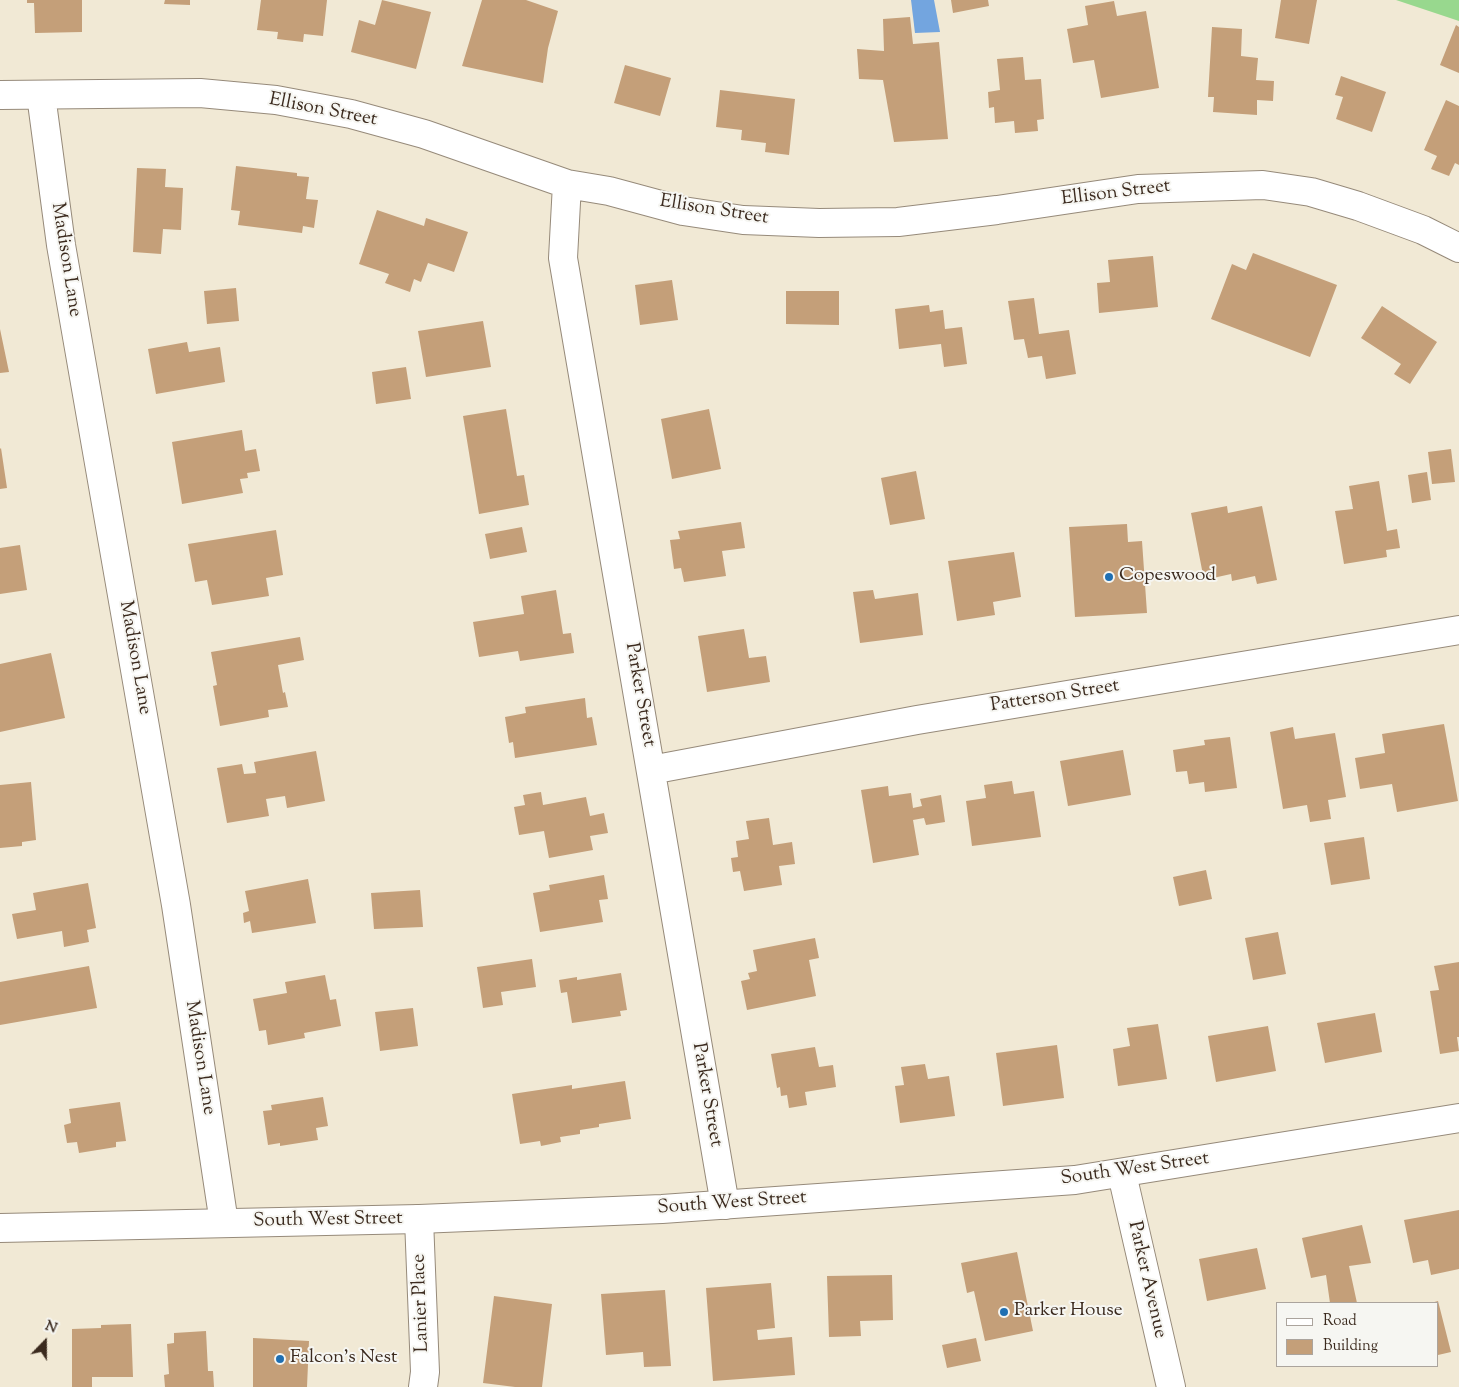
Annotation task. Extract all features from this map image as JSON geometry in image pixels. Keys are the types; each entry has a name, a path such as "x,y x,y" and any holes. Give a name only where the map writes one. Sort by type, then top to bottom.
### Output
{"street":[{"name":"Ellison Street","path":"0,95 200,93 276,100 351,114 424,134 567,184 609,190 683,211 734,218 819,223 898,222 1016,207 1138,188 1263,185 1311,192 1358,206 1424,230 1459,248"},
{"name":"Madison Lane","path":"41,95 61,245 175,896 224,1223"},
{"name":"Parker Street","path":"567,184 563,258 725,1206"},
{"name":"Patterson Street","path":"652,770 917,720 1459,630"},
{"name":"South West Street","path":"0,1228 419,1219 725,1206 920,1189 1074,1180 1122,1174 1459,1118"},
{"name":"Parker Avenue","path":"1122,1174 1171,1387"},
{"name":"Lanier Place","path":"419,1219 423,1387"}],"green space":[{"path":"1396,0 1459,0 1459,21"}],"water":[{"path":"911,0 934,0 940,32 915,33"}],"building":[{"path":"27,0 82,0 82,32 35,33 34,3 27,3"},
{"path":"165,0 190,0 190,5 164,4"},
{"path":"261,0 327,0 323,36 304,34 303,42 277,39 278,32 257,30"},
{"path":"382,0 431,12 416,69 351,52 359,20 375,25"},
{"path":"482,0 526,0 558,11 548,48 543,83 462,66"},
{"path":"951,0 988,0 989,6 953,13"},
{"path":"1281,0 1317,0 1309,44 1275,38"},
{"path":"1114,1 1117,16 1146,11 1159,88 1101,98 1094,60 1073,63 1067,29 1088,25 1085,6"},
{"path":"910,17 913,44 939,42 948,139 894,142 883,80 859,79 857,49 884,51 883,19"},
{"path":"1456,25 1459,27 1459,73 1440,65"},
{"path":"1212,27 1242,29 1241,56 1258,58 1256,80 1274,81 1273,101 1257,100 1257,115 1213,112 1214,97 1208,97"},
{"path":"1023,57 1025,80 1041,79 1044,119 1037,120 1038,131 1015,133 1014,121 995,123 994,107 989,108 988,92 1000,90 997,59"},
{"path":"625,65 671,78 660,116 614,103"},
{"path":"1341,76 1386,92 1372,132 1336,119 1343,97 1335,95"},
{"path":"720,90 795,99 789,155 765,152 766,143 741,140 742,130 716,127"},
{"path":"1446,100 1459,106 1459,165 1455,163 1449,176 1431,169 1437,156 1424,150"},
{"path":"236,166 297,173 297,176 309,177 306,199 318,200 314,228 303,226 302,233 238,225 240,211 231,210"},
{"path":"137,168 166,169 165,187 183,188 181,230 163,229 161,254 133,252"},
{"path":"377,210 424,226 426,218 468,232 454,272 428,263 421,282 414,279 410,292 385,283 389,274 359,264"},
{"path":"1253,253 1337,285 1310,357 1211,319 1232,264 1246,270"},
{"path":"1153,256 1158,307 1099,313 1097,283 1110,282 1108,260"},
{"path":"672,280 678,320 640,325 635,285"},
{"path":"236,288 239,321 207,324 204,291"},
{"path":"786,291 839,291 839,325 786,324"},
{"path":"1034,298 1039,334 1069,330 1076,374 1046,379 1042,356 1028,358 1024,339 1014,340 1008,301"},
{"path":"929,305 930,312 943,310 945,329 962,327 967,364 944,367 941,344 899,349 895,309"},
{"path":"1382,306 1437,342 1410,384 1394,374 1401,364 1361,338"},
{"path":"483,321 491,367 426,377 418,331"},
{"path":"0,329 9,372 0,373"},
{"path":"187,342 189,352 220,347 225,382 156,394 148,349"},
{"path":"406,367 411,399 376,404 372,372"},
{"path":"506,409 517,476 524,475 529,505 479,514 463,416"},
{"path":"709,409 721,469 672,479 661,419"},
{"path":"242,430 245,451 256,449 260,471 247,473 248,478 240,479 243,493 182,504 172,442"},
{"path":"0,449 7,488 0,489"},
{"path":"1451,449 1455,482 1432,484 1428,452"},
{"path":"916,471 925,519 890,525 881,478"},
{"path":"1427,472 1431,500 1412,503 1408,475"},
{"path":"1379,481 1387,531 1397,529 1400,548 1386,550 1387,557 1344,564 1335,511 1353,509 1349,486"},
{"path":"1227,506 1228,513 1262,506 1277,580 1257,584 1255,576 1232,581 1231,574 1204,580 1191,513"},
{"path":"741,522 745,548 722,551 726,576 684,582 681,568 674,569 670,540 680,539 678,531"},
{"name":"Copeswood","path":"1127,524 1128,542 1142,541 1147,613 1075,617 1069,527"},
{"path":"522,527 527,552 490,559 485,534"},
{"path":"276,530 283,575 266,578 269,596 212,605 207,580 195,582 188,544"},
{"path":"20,545 27,590 0,594 0,548"},
{"path":"1014,552 1021,597 993,602 995,615 957,621 948,561"},
{"path":"556,590 563,634 571,633 574,653 520,661 518,651 479,657 473,622 524,614 521,596"},
{"path":"873,590 875,599 918,593 923,635 860,643 853,592"},
{"path":"744,629 749,658 766,656 770,682 707,692 698,636"},
{"path":"300,637 304,660 278,665 283,693 285,692 288,707 268,710 269,717 220,726 213,686 217,685 211,652"},
{"path":"51,653 65,718 0,732 0,664"},
{"path":"585,698 587,718 592,717 597,745 515,758 513,742 509,743 505,717 526,713 525,707"},
{"path":"1444,724 1458,801 1397,812 1392,784 1360,789 1355,758 1385,753 1382,734"},
{"path":"1293,727 1295,739 1335,733 1346,797 1328,800 1331,819 1310,822 1307,805 1283,809 1270,732"},
{"path":"1230,737 1237,788 1205,792 1204,782 1189,784 1187,771 1176,772 1173,750 1205,745 1204,740"},
{"path":"1123,750 1131,795 1068,806 1060,761"},
{"path":"316,751 325,801 287,808 285,796 266,799 269,816 227,823 217,768 242,764 244,774 256,773 254,762"},
{"path":"1012,781 1014,794 1034,791 1041,837 972,846 966,801 986,798 984,785"},
{"path":"31,782 36,840 22,842 22,846 0,848 0,785"},
{"path":"888,786 889,796 911,793 913,808 922,806 920,799 941,795 945,822 926,825 924,818 913,820 919,855 873,863 861,790"},
{"path":"541,792 543,805 586,797 590,816 604,813 608,833 590,836 593,850 549,858 544,831 519,835 514,807 525,805 523,795"},
{"path":"769,818 773,845 792,842 795,864 779,866 782,885 744,891 740,871 733,872 731,858 738,857 736,841 749,839 746,821"},
{"path":"1364,837 1370,879 1331,885 1324,843"},
{"path":"1206,870 1212,899 1179,906 1173,877"},
{"path":"604,875 608,899 599,900 603,922 540,932 533,893 550,890 549,885"},
{"path":"308,879 316,923 252,933 250,921 244,923 243,913 249,911 245,891"},
{"path":"88,883 96,928 87,930 89,942 64,947 62,931 17,939 12,914 36,910 33,893"},
{"path":"420,890 423,927 374,929 371,893"},
{"path":"1278,932 1286,974 1253,980 1245,938"},
{"path":"815,938 819,958 809,960 816,996 747,1010 741,981 750,979 748,973 757,971 753,950"},
{"path":"532,959 536,987 501,992 503,1005 483,1008 477,967"},
{"path":"1459,962 1459,1037 1457,1037 1459,1051 1440,1054 1430,991 1439,990 1434,966"},
{"path":"89,966 97,1008 0,1025 0,982"},
{"path":"621,973 627,1010 620,1011 621,1016 572,1023 567,992 561,993 559,980 577,977 577,980"},
{"path":"325,975 330,1000 336,999 341,1026 304,1033 305,1038 268,1045 266,1030 259,1031 253,999 287,993 285,982"},
{"path":"413,1008 418,1046 380,1051 375,1012"},
{"path":"1375,1013 1382,1052 1325,1063 1317,1023"},
{"path":"1158,1024 1167,1079 1118,1086 1113,1049 1130,1046 1127,1028"},
{"path":"1268,1026 1276,1071 1216,1082 1208,1036"},
{"path":"1057,1045 1064,1098 1003,1106 996,1053"},
{"path":"815,1047 819,1067 833,1065 836,1087 805,1092 807,1105 789,1108 787,1095 781,1096 780,1087 777,1088 771,1054"},
{"path":"925,1064 928,1079 949,1076 955,1116 900,1123 895,1086 904,1085 901,1067"},
{"path":"625,1081 631,1119 599,1124 599,1127 580,1130 580,1134 560,1137 561,1142 541,1146 540,1141 520,1144 512,1094 572,1085 572,1089"},
{"path":"323,1097 328,1126 316,1128 318,1140 280,1146 280,1143 268,1145 263,1111 272,1110 271,1105"},
{"path":"120,1102 126,1141 116,1142 116,1147 79,1153 77,1142 67,1143 64,1125 71,1123 69,1109"},
{"path":"1459,1210 1459,1269 1431,1275 1428,1260 1413,1263 1404,1220"},
{"path":"1362,1225 1371,1263 1349,1266 1357,1302 1330,1302 1326,1275 1311,1278 1302,1238"},
{"path":"1257,1248 1266,1289 1207,1301 1199,1259"},
{"name":"Parker House","path":"1017,1252 1033,1331 985,1341 974,1291 967,1293 961,1263"},
{"path":"892,1275 893,1320 860,1321 861,1336 829,1337 827,1276"},
{"path":"771,1283 775,1328 757,1330 758,1340 792,1337 795,1375 713,1381 706,1288"},
{"path":"665,1290 671,1366 644,1367 643,1352 606,1355 601,1294"},
{"path":"494,1296 552,1304 542,1387 515,1387 483,1383"},
{"path":"1439,1305 1451,1352 1439,1355"},
{"path":"131,1324 133,1377 92,1377 92,1387 72,1387 72,1329 101,1328 101,1325"},
{"path":"206,1331 208,1371 213,1371 214,1387 165,1387 164,1375 169,1374 167,1344 174,1343 174,1333"},
{"name":"Falcon's Nest","path":"253,1338 309,1341 307,1387 253,1387"},
{"path":"976,1338 981,1361 947,1368 942,1345"}],"place":[{"name":"Copeswood","path":"1109,577"},
{"name":"Parker House","path":"1004,1312"},
{"name":"Falcon's Nest","path":"280,1359"}]}
